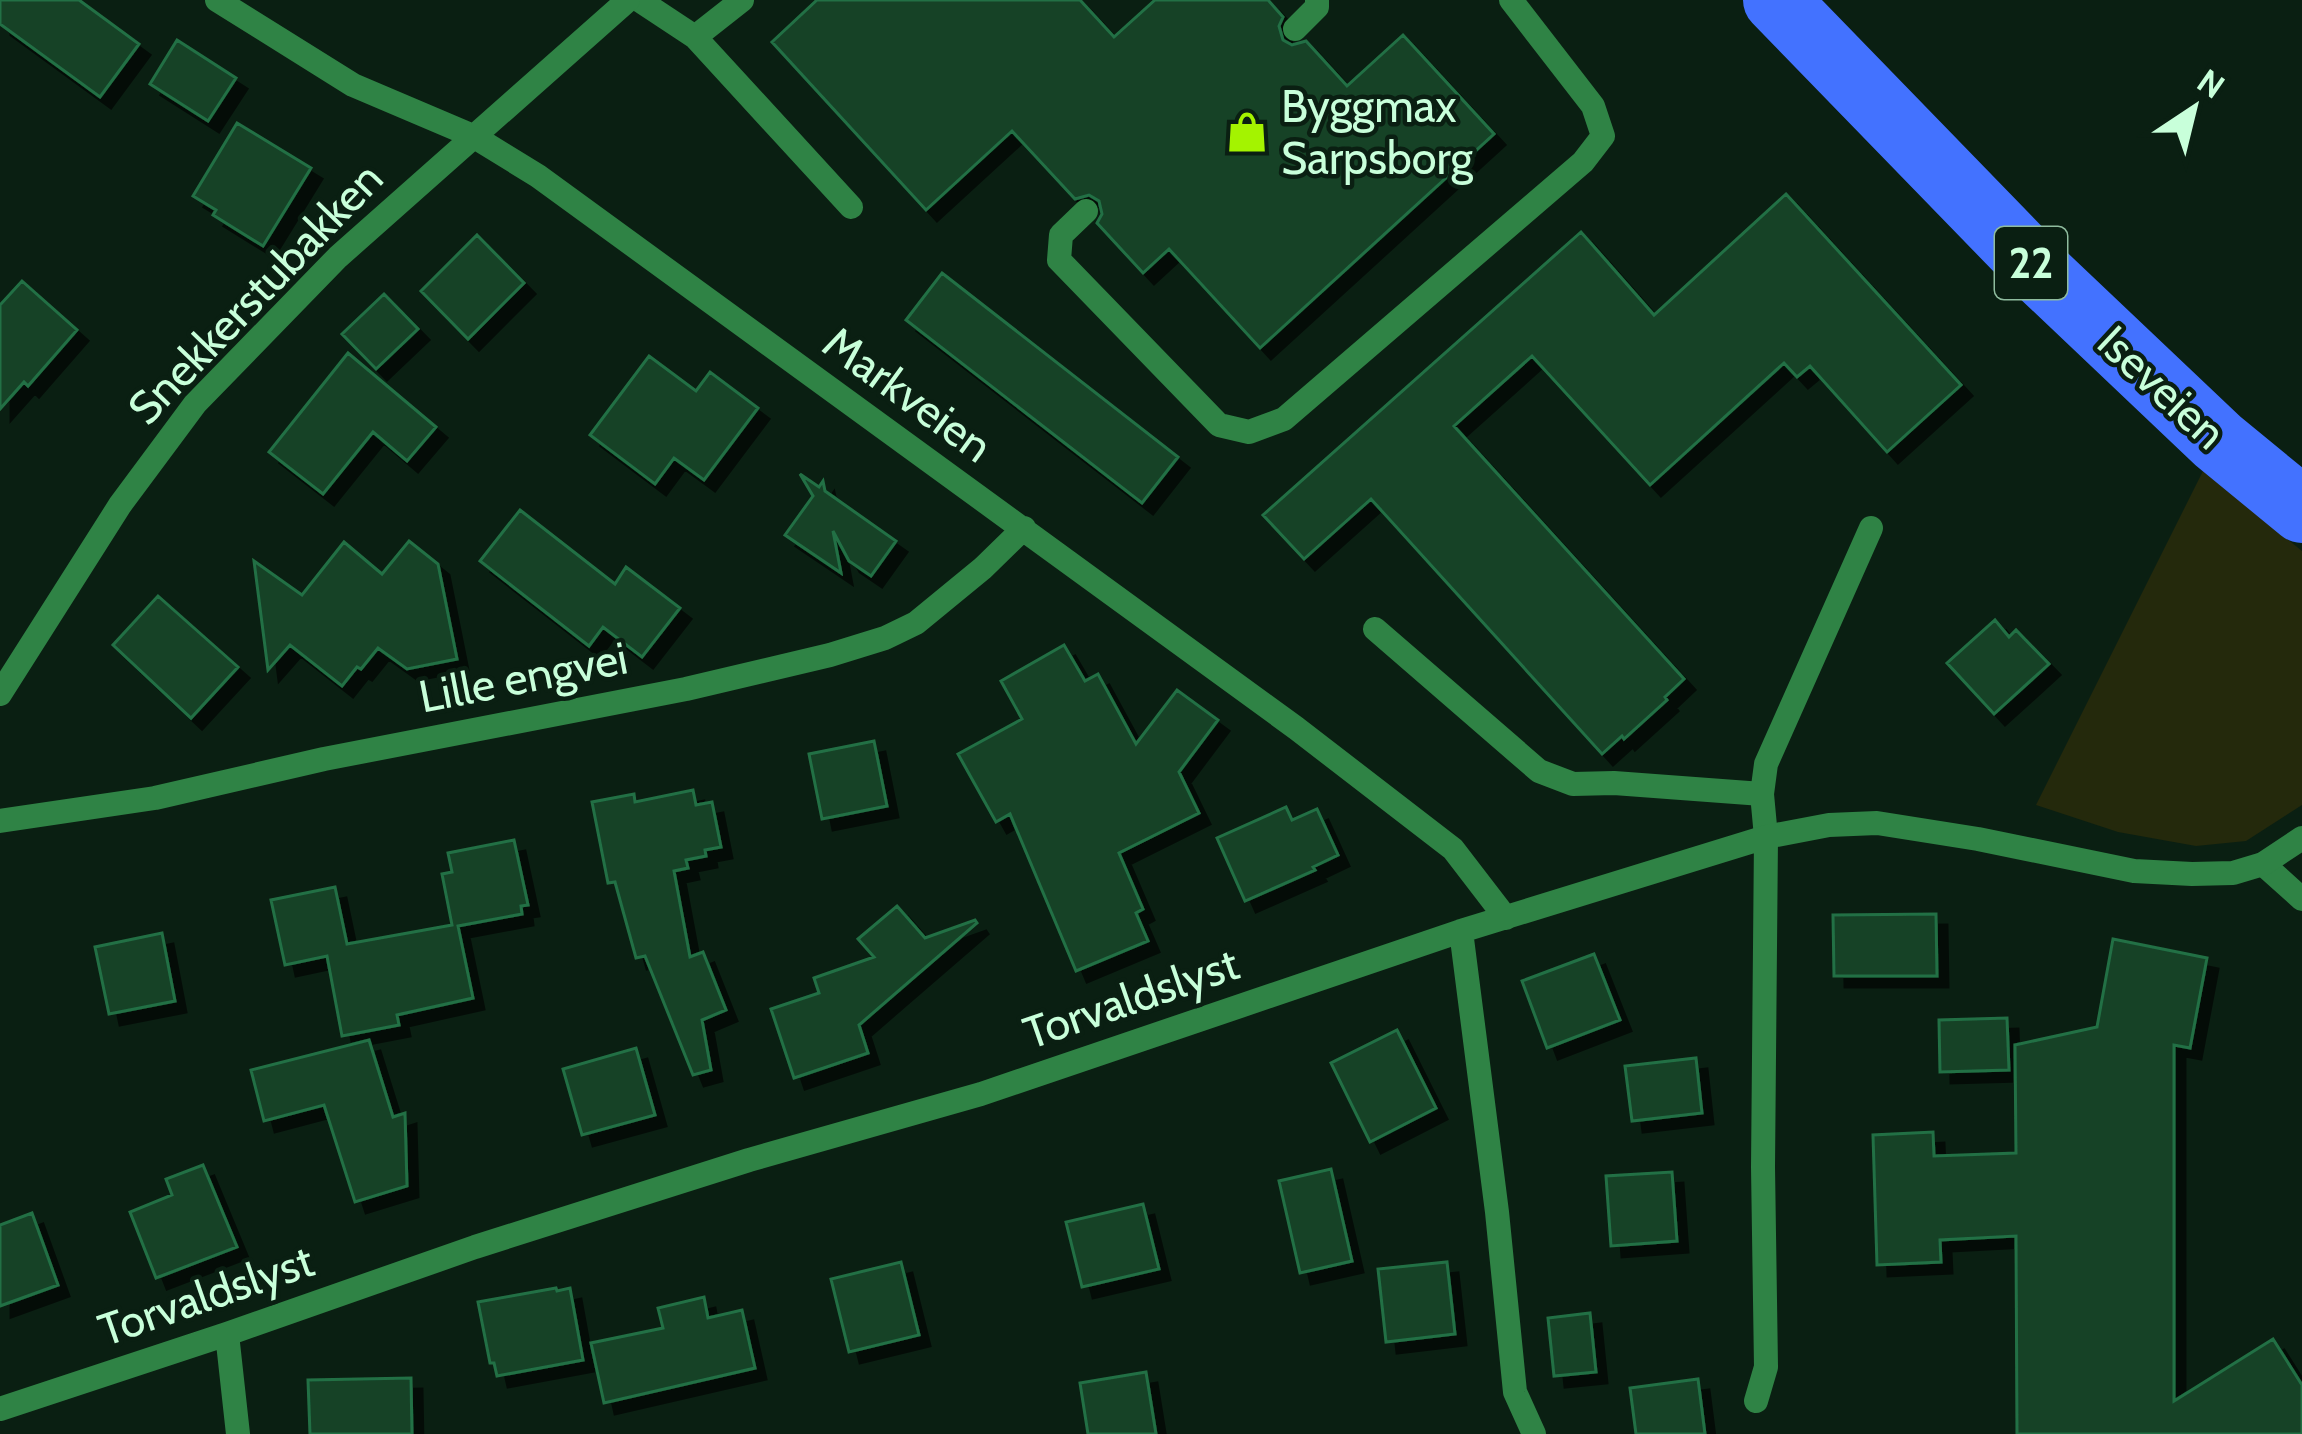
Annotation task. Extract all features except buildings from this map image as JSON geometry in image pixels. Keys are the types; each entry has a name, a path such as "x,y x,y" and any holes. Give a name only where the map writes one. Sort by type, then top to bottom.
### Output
{"highway":[{"name":"Iseveien","path":"1780,2 2044,276 2218,441 2302,510"}],"street":[{"name":"Markveien","path":"217,0 352,85 473,136 538,176 1296,728 1453,849 1506,918"},
{"name":"Snekkerstubakken","path":"0,694 120,505 196,404 338,257 628,0"},
{"path":"639,0 695,37 851,207"},
{"path":"695,37 742,0"},
{"path":"1294,29 1317,8 1317,0"},
{"path":"1086,212 1061,235 1059,260 1220,425 1249,432 1284,419 1583,162 1604,136 1593,106 1511,0"},
{"name":"Lille engvei","path":"0,821 155,798 830,655 916,623 1024,528"},
{"path":"1756,1401 1766,1367 1766,837 1762,794 1766,764 1871,528"},
{"path":"1375,629 1539,771 1573,784 1762,794"},
{"name":"Torvaldslyst","path":"0,1409 454,1254 707,1173 981,1094 1461,931 1766,837 1829,825 1877,823 2134,871 2192,874 2233,873 2263,864 2302,838"},
{"path":"2263,864 2302,899"},
{"path":"1461,931 1515,1392 1534,1434"},
{"path":"227,1334 238,1434"}],"green space":[{"path":"2203,471 2302,551 2302,805 2246,841 2196,846 2118,832 2036,805"}],"place":[{"name":"Byggmax Sarpsborg","path":"1247,132"}]}
